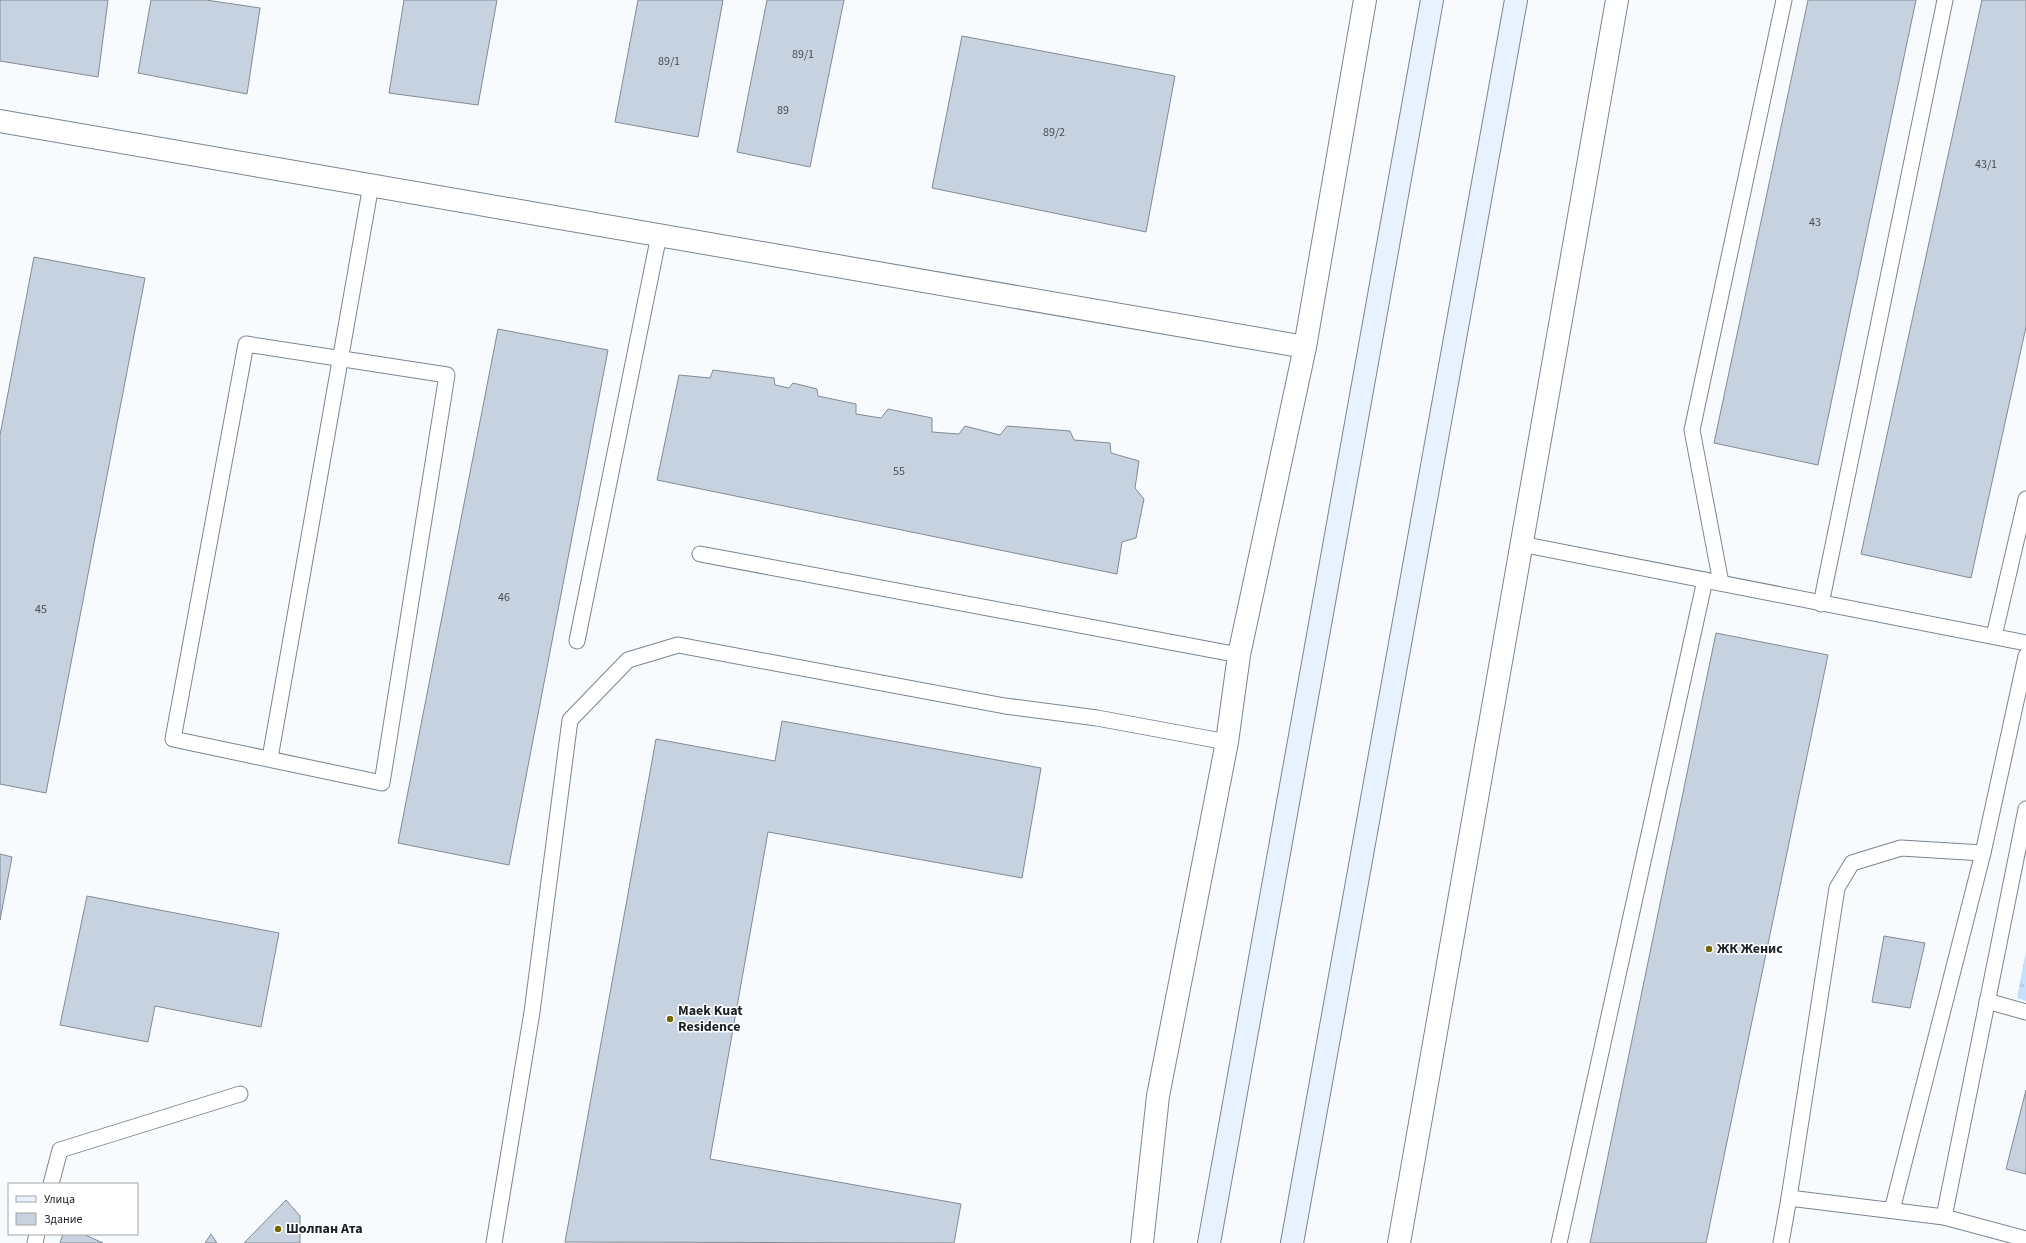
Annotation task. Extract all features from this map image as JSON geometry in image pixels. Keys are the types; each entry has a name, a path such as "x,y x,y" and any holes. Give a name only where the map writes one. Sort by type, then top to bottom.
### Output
{"main road":[{"path":"1210,1243 1432,0"},
{"path":"1292,1243 1516,0"}],"street":[{"path":"1142,1243 1158,1096 1227,742 1239,655 1305,347 1365,0"},
{"path":"1399,1243 1617,0"},
{"path":"0,121 1305,347"}],"lane":[{"path":"1721,583 1692,430 1784,0"},
{"path":"1821,604 1945,0"},
{"path":"270,758 371,186"},
{"path":"577,641 659,235"},
{"path":"246,344 341,360 447,375 382,783 270,758 173,738 246,344"},
{"path":"1994,636 2026,499"},
{"path":"1521,544 2026,643"},
{"path":"700,554 1239,655"},
{"path":"1559,1243 1705,580"},
{"path":"494,1243 532,1012 570,720 628,660 678,645 1005,706 1097,718 1227,742"},
{"path":"1892,1210 1983,853 2026,656"},
{"path":"1944,1217 2026,809"},
{"path":"1781,1243 1837,888 1852,863 1901,848 1983,853"},
{"path":"1987,1002 2026,1012"},
{"path":"51,1183 60,1150 240,1094"},
{"path":"1789,1198 1944,1217 2026,1239"}],"green space":[{"path":"2026,951 2026,1001 2017,998"}],"building":[{"path":"0,0 108,0 98,77 0,61"},
{"path":"151,0 206,0 260,8 247,94 138,73"},
{"path":"404,0 497,0 478,105 389,93"},
{"path":"638,0 723,0 698,137 615,122"},
{"path":"767,0 844,0 810,167 737,152"},
{"path":"1808,0 1916,0 1818,465 1714,443"},
{"path":"1982,0 2026,0 2026,327 1971,578 1861,554"},
{"path":"962,36 1175,76 1146,232 932,188"},
{"path":"34,257 145,278 46,793 0,784 0,435"},
{"path":"498,329 608,350 509,865 398,843"},
{"path":"713,370 774,378 775,385 789,388 793,383 817,389 818,396 856,404 856,414 881,418 888,409 932,418 932,432 959,434 965,426 1000,435 1007,426 1070,431 1074,440 1110,443 1111,453 1139,461 1135,488 1144,499 1136,538 1122,542 1117,574 657,480 679,375 710,378"},
{"name":"ЖК Женис","path":"1716,633 1828,655 1706,1243 1590,1243"},
{"name":"Maek Kuat Residence","path":"782,721 1041,768 1022,878 768,832 710,1159 961,1204 954,1243 565,1242 656,739 775,761"},
{"path":"0,854 12,857 0,920"},
{"path":"87,896 279,933 261,1027 155,1006 148,1042 60,1025"},
{"path":"1884,936 1925,943 1910,1008 1872,1002"},
{"path":"2026,1090 2026,1174 2006,1169"},
{"name":"Шолпан Ата","path":"286,1200 300,1216 300,1243 244,1243"},
{"path":"211,1234 217,1243 205,1243"},
{"path":"63,1235 85,1235 103,1243 60,1243"}],"place":[{"name":"ЖК Женис","path":"1709,949"},
{"name":"Maek Kuat Residence","path":"670,1019"},
{"name":"Шолпан Ата","path":"278,1229"}]}
